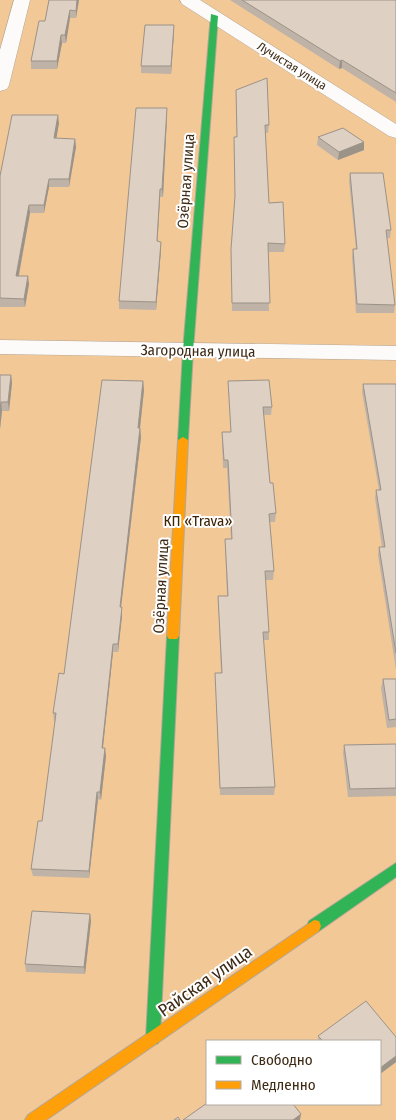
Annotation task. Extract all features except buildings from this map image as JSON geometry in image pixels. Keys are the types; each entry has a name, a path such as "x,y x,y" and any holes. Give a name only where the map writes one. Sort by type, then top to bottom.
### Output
{"street":[{"path":"0,85 22,0"},
{"name":"Лучистая улица","path":"188,0 396,132"},
{"name":"Озёрная улица","path":"153,1038 188,351 214,16"},
{"name":"Загородная улица","path":"0,347 396,353"},
{"name":"Райская улица","path":"33,1120 396,869"}],"green space":[{"name":"КП «Trava»","path":"0,0 396,0 396,1120 0,1120"}],"traffic: fast":[{"path":"183,440 188,351 214,16"},
{"path":"153,1038 173,636"},
{"path":"314,926 396,869"}],"traffic: slow":[{"path":"173,636 183,440"},
{"path":"33,1120 314,926"}]}
